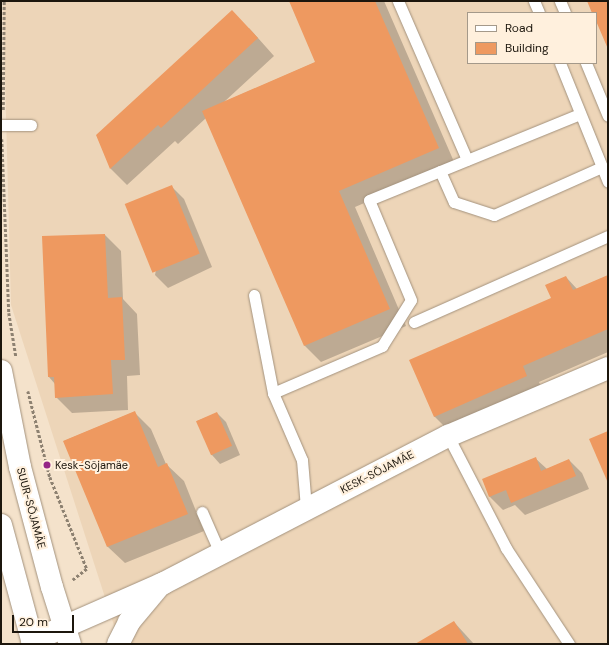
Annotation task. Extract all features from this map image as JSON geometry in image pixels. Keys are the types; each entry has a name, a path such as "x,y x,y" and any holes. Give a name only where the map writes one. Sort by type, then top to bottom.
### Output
{"street":[{"name":"SUUR-SÕJAMÄE","path":"9,364 20,467 52,587 68,635"},
{"name":"KESK-SÕJAMÄE","path":"33,642 68,635 220,553 448,436 608,368"},
{"path":"1,525 33,642"},
{"path":"118,644 129,622 160,585"}],"lane":[{"path":"398,1 467,160"},
{"path":"534,1 539,12"},
{"path":"560,1 565,12"},
{"path":"560,64 608,182"},
{"path":"586,64 608,116"},
{"path":"273,393 382,346 411,300 369,200 580,114"},
{"path":"2,125 31,125"},
{"path":"440,171 454,202 494,215 602,167"},
{"path":"414,322 608,236"},
{"path":"254,295 273,393 302,460 306,508"},
{"path":"448,436 506,548 569,644"},
{"path":"202,512 220,553"}],"path":[{"path":"4,1 2,161 9,313 9,364"},
{"path":"27,386 32,400 50,478 87,569 73,580"}],"shaded area":[{"path":"3,1 608,1 608,644 120,644 11,305"}],"building":[{"path":"289,1 375,1 439,148 339,191 390,309 304,346 202,111 315,62"},
{"path":"587,1 608,1 608,49 597,23 597,12 592,12"},
{"path":"232,10 258,38 161,128 158,125 110,169 96,135"},
{"path":"172,185 200,254 152,273 125,204"},
{"path":"105,234 108,298 122,297 125,360 111,360 113,394 55,398 54,377 48,377 42,236"},
{"path":"608,275 608,329 523,366 527,376 434,417 409,360 551,298 545,285 566,276 573,290"},
{"path":"135,411 158,467 167,463 188,514 107,547 63,441"},
{"path":"217,412 232,446 211,455 196,421"},
{"path":"608,431 608,483 589,439"},
{"path":"536,457 541,471 569,459 576,476 511,503 506,490 489,497 482,479"},
{"path":"454,621 468,644 415,644"}],"place":[{"name":"Kesk-Sõjamäe","path":"47,465"}]}
